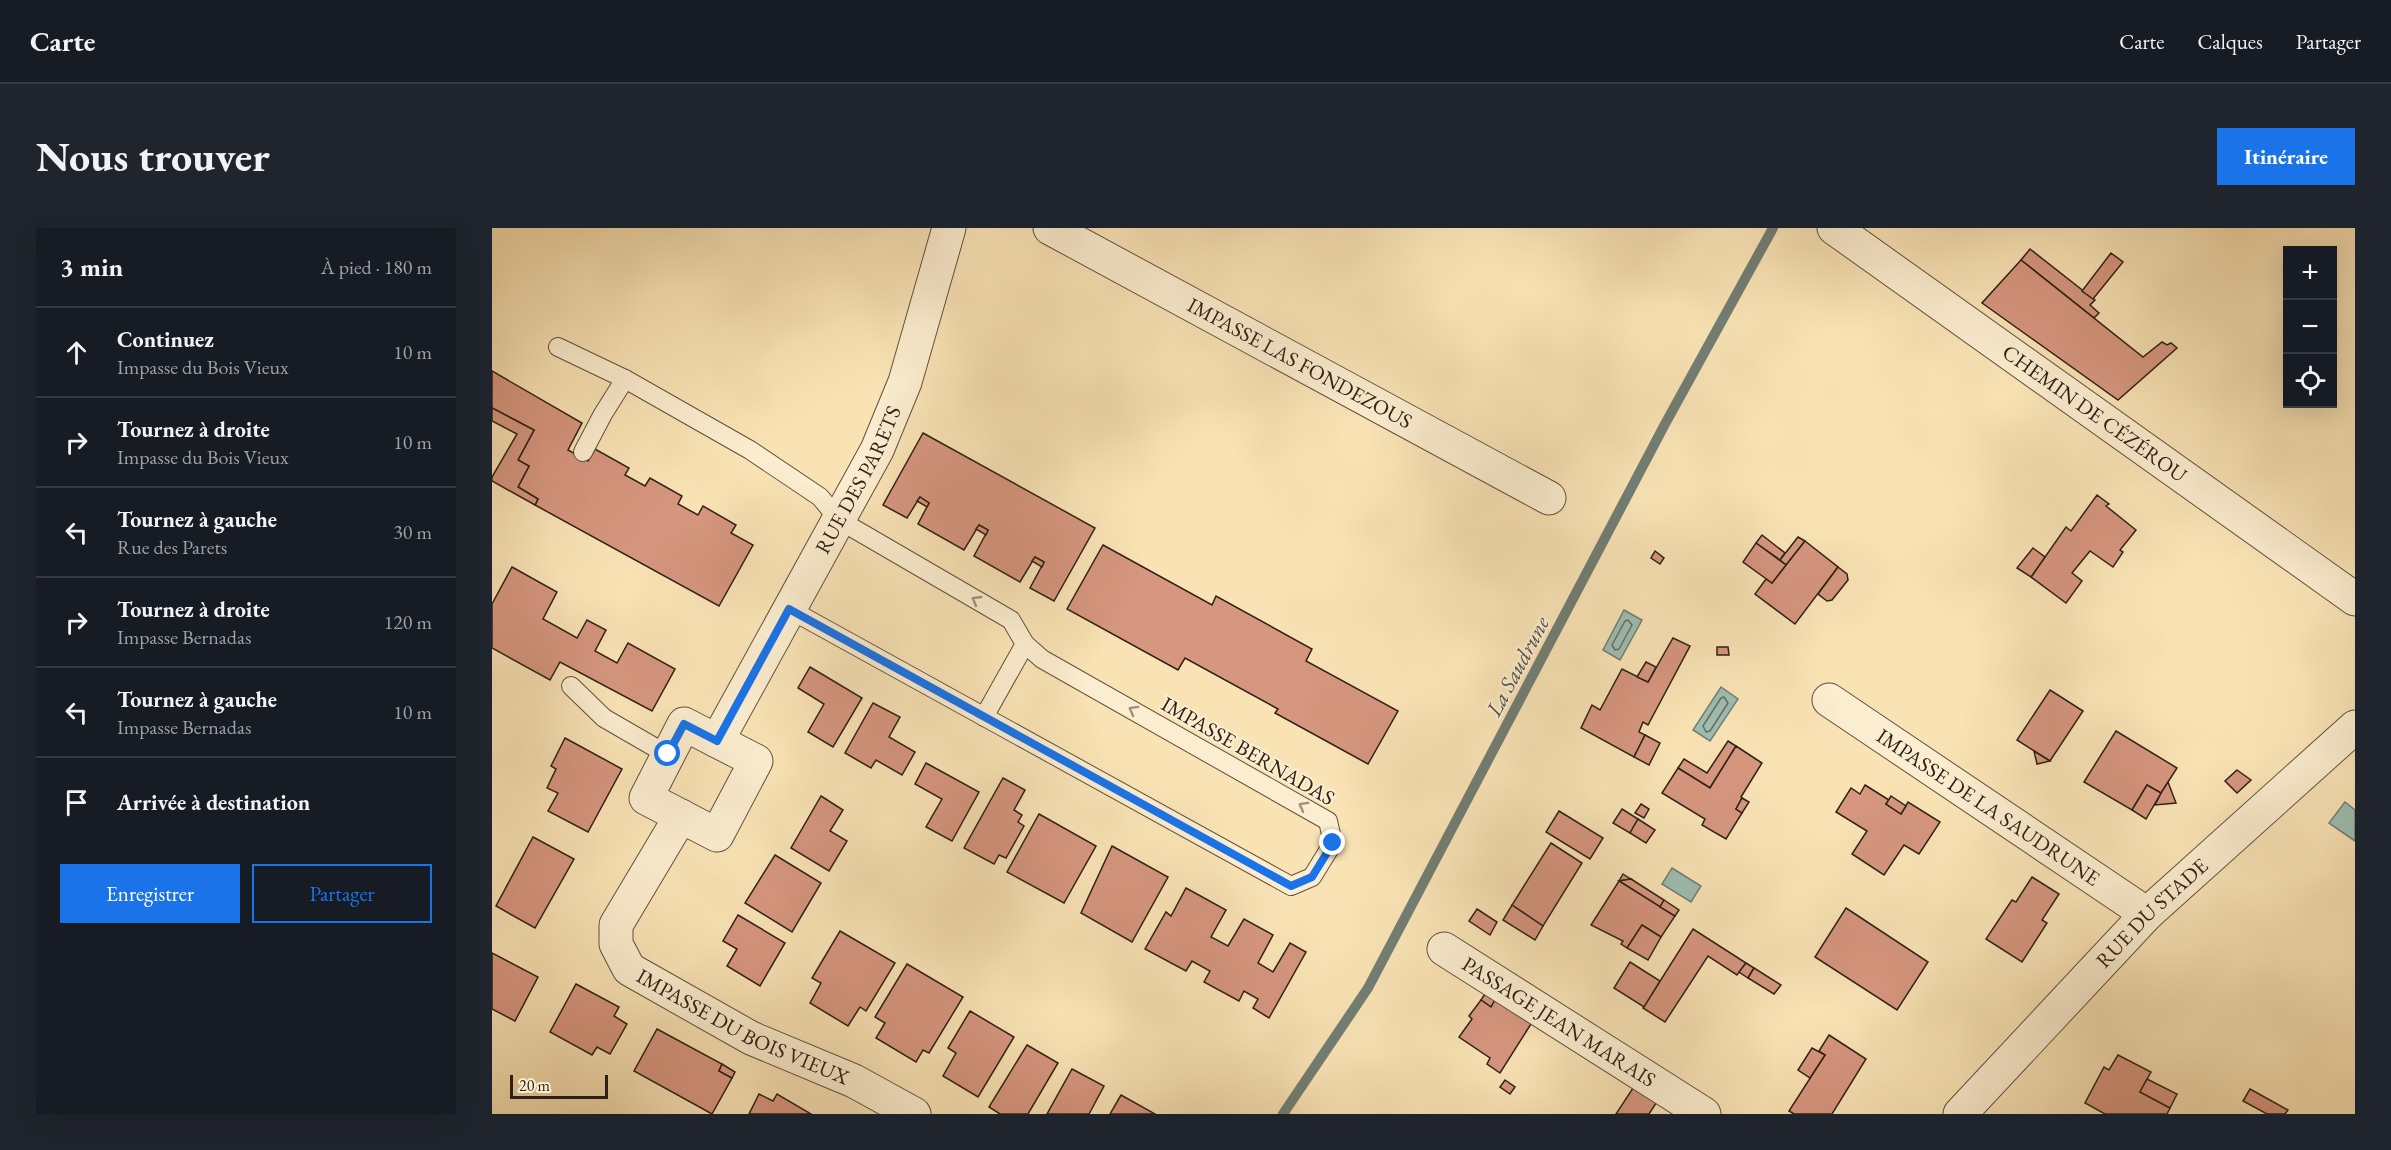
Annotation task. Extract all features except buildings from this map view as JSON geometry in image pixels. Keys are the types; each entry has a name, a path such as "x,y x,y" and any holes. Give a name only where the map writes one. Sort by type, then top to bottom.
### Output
{"street":[{"name":"RUE DES PARETS","path":"723,729 877,450 905,382 949,228"},
{"name":"IMPASSE LAS FONDEZOUS","path":"1050,228 1549,498"},
{"name":"CHEMIN DE CÉZÉROU","path":"1834,228 2355,599"},
{"name":"IMPASSE DE LA SAUDRUNE","path":"1829,700 2147,914"},
{"path":"684,724 723,729 756,761 717,835 646,798 684,724"},
{"name":"RUE DU STADE","path":"1960,1114 2147,914 2355,727"},
{"name":"IMPASSE DU BOIS VIEUX","path":"681,816 616,925 616,944 629,969 751,1038 854,1081 914,1114"},
{"name":"PASSAGE JEAN MARAIS","path":"1444,949 1704,1114"}],"lane":[{"path":"558,347 625,379 750,450 820,497 839,520"},
{"path":"583,452 625,379"},
{"name":"IMPASSE BERNADAS","path":"789,609 1291,886 1312,877 1333,843 1328,821 1042,659 1025,644 1011,620 839,520"},
{"path":"984,717 1025,644"},
{"path":"571,686 604,718 668,754"}],"water":[{"path":"1624,610 1642,620 1620,660 1603,650"},
{"path":"1721,687 1738,699 1710,741 1693,730"},
{"path":"2345,802 2355,810 2355,841 2329,823"},
{"path":"1672,868 1701,886 1691,902 1662,884"}],"waterway":[{"name":"La Saudrune","path":"1283,1114 1368,988 1665,424 1773,228"}],"route":[{"path":"668,754 684,724 717,741 789,609 1291,886 1312,877 1333,843"}]}
